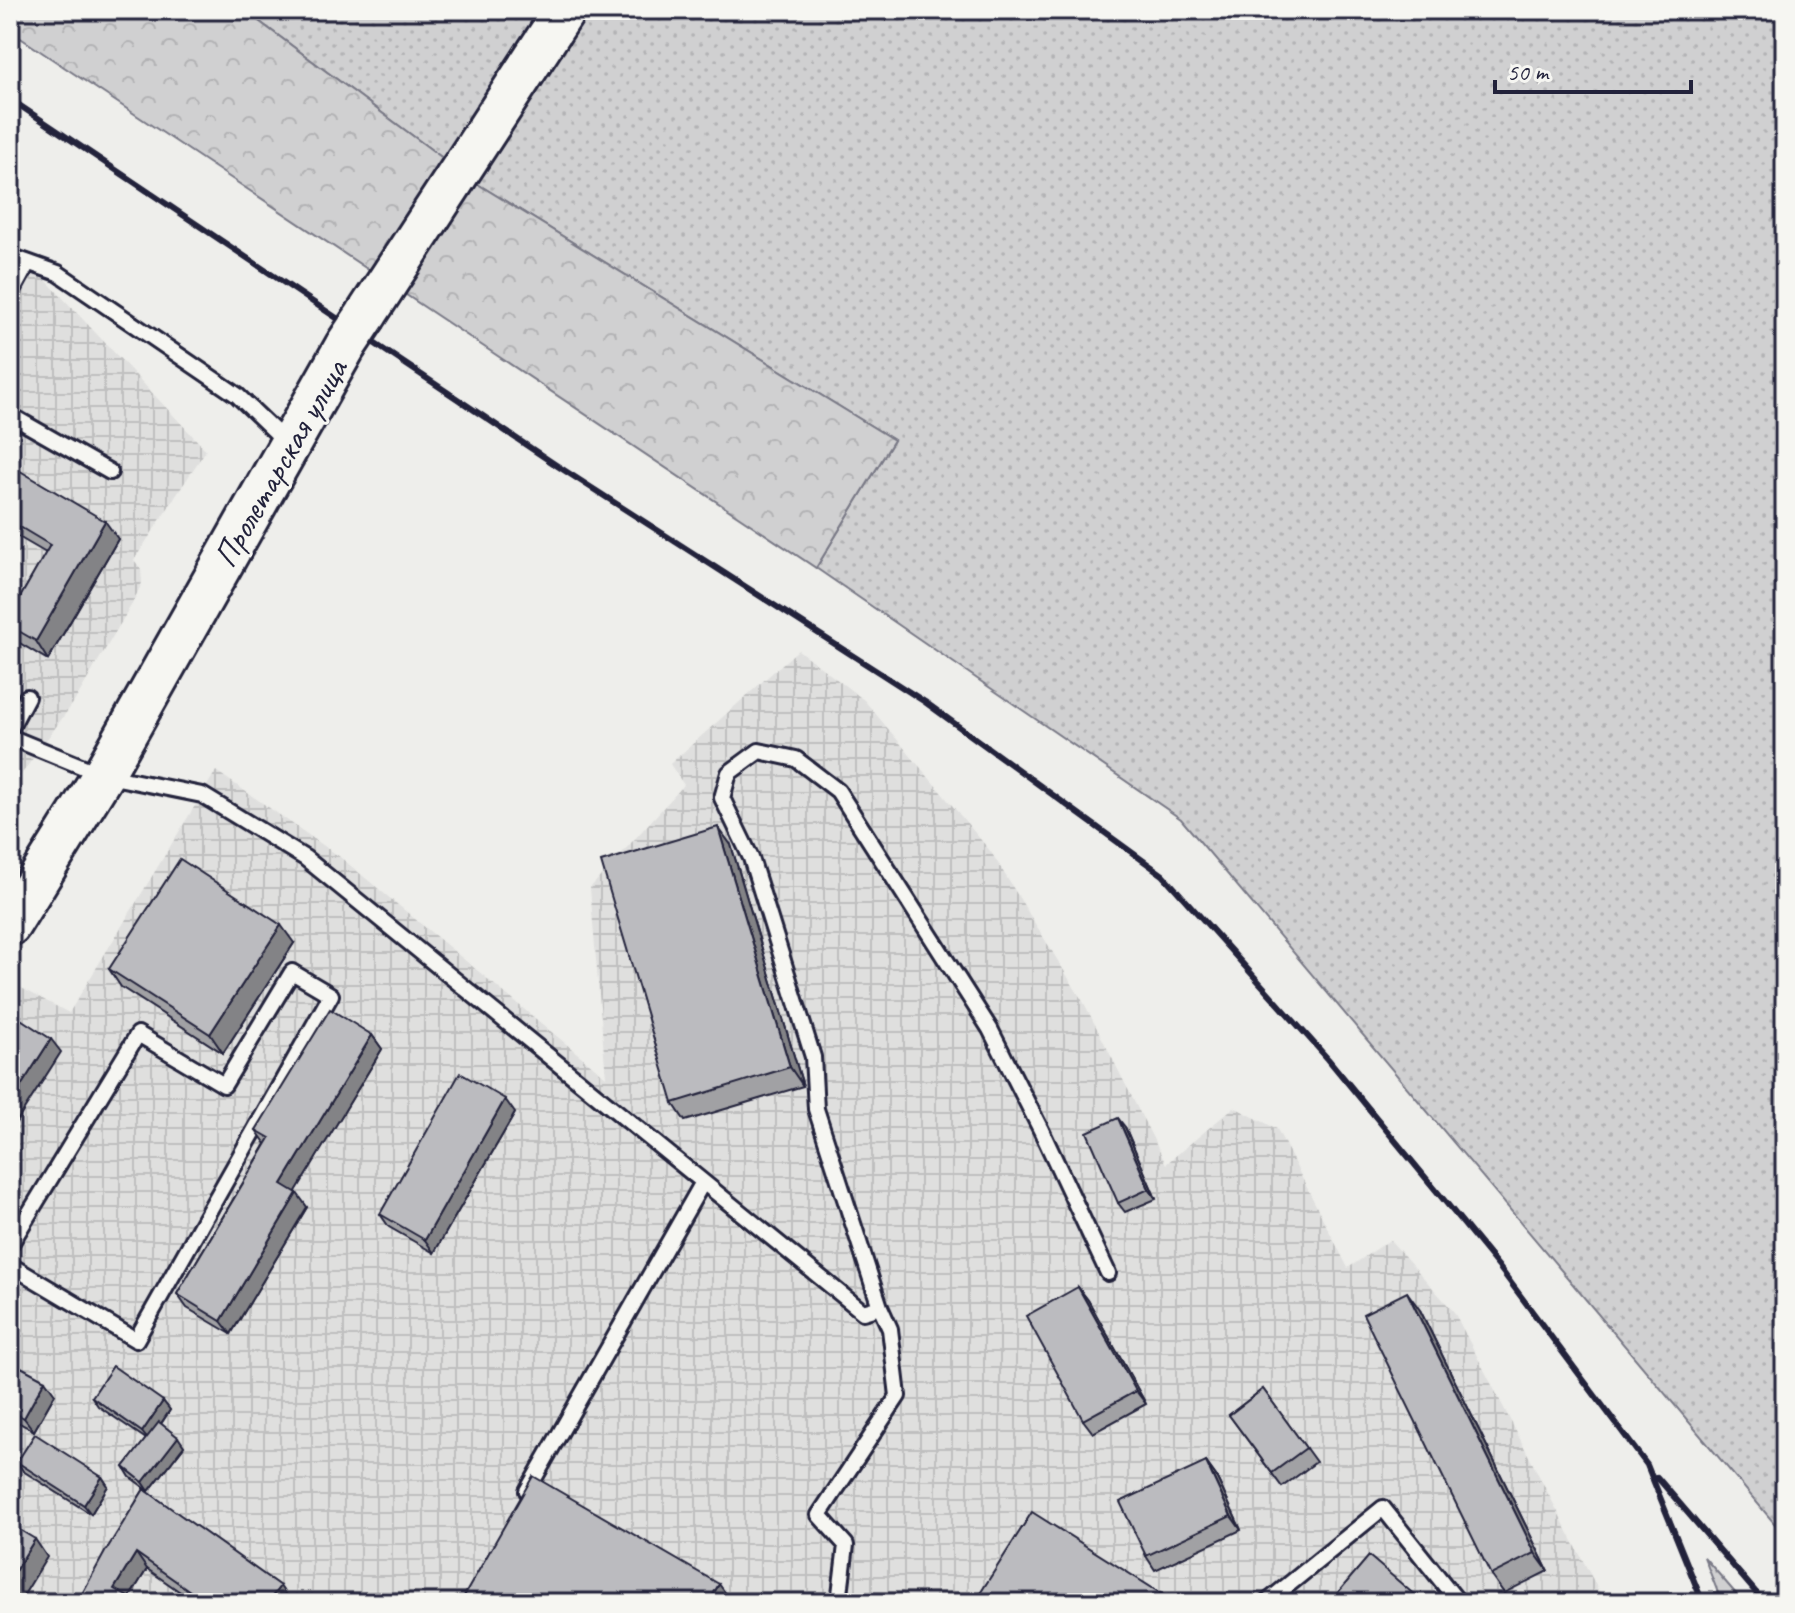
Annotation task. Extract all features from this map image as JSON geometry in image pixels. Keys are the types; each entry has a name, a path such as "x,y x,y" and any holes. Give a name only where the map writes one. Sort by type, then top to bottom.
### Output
{"street":[{"name":"Пролетарская улица","path":"10,925 103,775 356,330 565,10"}],"lane":[{"path":"10,256 58,273 237,395 289,445"},
{"path":"10,296 28,263"},
{"path":"10,415 110,472"},
{"path":"10,729 27,697"},
{"path":"10,737 103,775 202,795 305,858 863,1312 880,1307"},
{"path":"849,1603 840,1594 846,1545 819,1515 898,1396 890,1329 880,1307 816,1109 813,1057 751,858 722,798 729,773 759,751 796,759 838,791 990,1029 1108,1273"},
{"path":"10,1245 138,1034 224,1085 292,972 331,995 136,1340 10,1265"},
{"path":"517,1508 703,1182"},
{"path":"1266,1603 1383,1508 1459,1603"}],"shaded area":[{"path":"10,242 206,450 134,560 141,569 142,583 132,604 74,702 10,790"},
{"path":"798,650 864,700 991,852 1085,1005 1166,1164 1234,1107 1277,1129 1348,1268 1390,1240 1454,1312 1605,1603 10,1603 10,982 69,1013 216,771 340,857 606,1077 590,888 684,785 670,764"}],"green space":[{"path":"10,10 244,10 476,183 894,440 816,568 10,31"},
{"path":"244,10 1785,10 1785,1536 1181,819 816,568 894,440 476,183"},
{"path":"1704,1557 1744,1603 1722,1603"}],"building":[{"path":"10,465 105,521 36,641 10,626 10,615 50,545 10,521"},
{"path":"718,827 790,1067 673,1103 601,862"},
{"path":"180,859 281,925 210,1034 109,969"},
{"path":"330,1009 372,1035 282,1184 297,1193 221,1321 177,1294 270,1138 256,1130"},
{"path":"10,1012 51,1039 10,1103"},
{"path":"460,1073 505,1099 425,1240 380,1214"},
{"path":"1118,1118 1149,1189 1118,1203 1087,1132"},
{"path":"1078,1287 1136,1391 1083,1420 1026,1316"},
{"path":"1407,1292 1535,1553 1491,1575 1363,1314"},
{"path":"10,1361 45,1380 24,1418 10,1410"},
{"path":"113,1366 163,1401 142,1432 92,1397"},
{"path":"1263,1389 1306,1448 1272,1473 1229,1415"},
{"path":"159,1422 178,1437 143,1482 124,1467"},
{"path":"35,1434 102,1477 84,1505 17,1462"},
{"path":"1206,1462 1231,1516 1146,1556 1120,1502"},
{"path":"533,1476 719,1584 708,1603 460,1603"},
{"path":"144,1489 280,1586 267,1603 207,1603 136,1553 114,1589 139,1603 77,1603"},
{"path":"1032,1512 1176,1603 974,1603"},
{"path":"10,1524 35,1539 10,1579"},
{"path":"1369,1556 1424,1603 1329,1603"}],"railway":[{"path":"10,99 556,465 925,702 1163,875 1328,1059 1499,1267 1647,1465 1703,1603"},
{"path":"1657,1477 1765,1603"}]}
